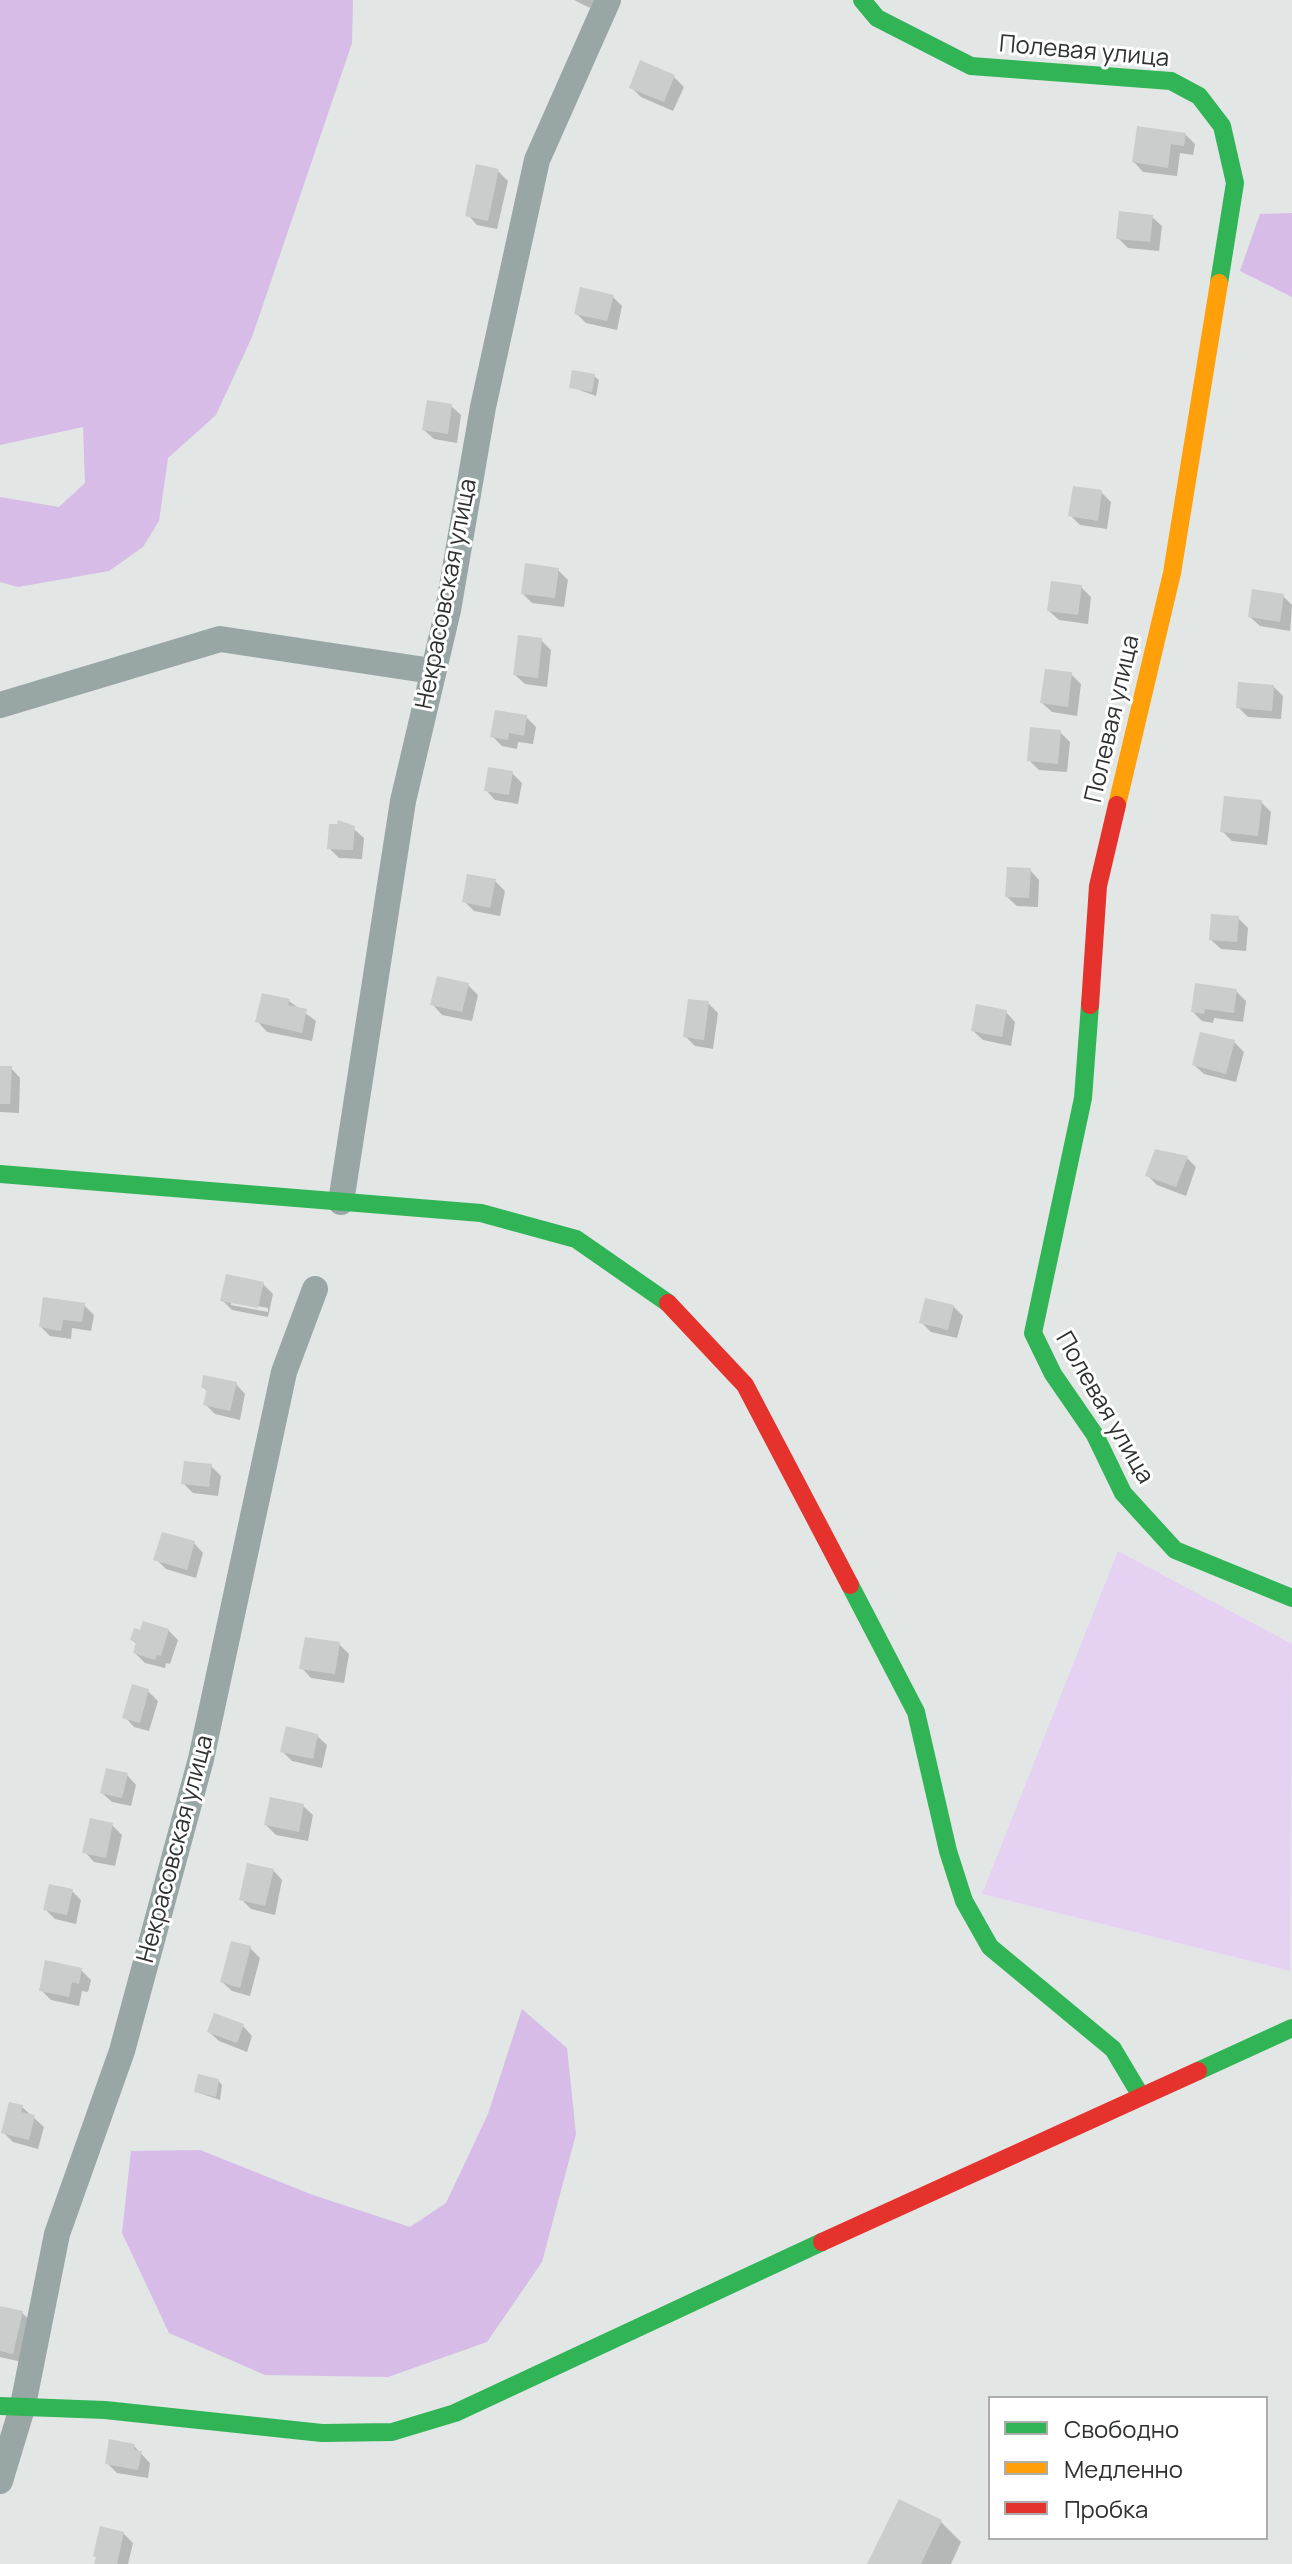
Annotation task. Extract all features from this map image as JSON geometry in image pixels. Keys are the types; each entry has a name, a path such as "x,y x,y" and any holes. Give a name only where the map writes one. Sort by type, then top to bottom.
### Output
{"street":[{"name":"Некрасовская улица","path":"341,1202 403,801 448,610 483,407 537,160 608,0"},
{"name":"Полевая улица","path":"862,0 877,18 971,66 1171,81 1199,96 1222,126 1235,183 1172,573 1098,886 1083,1098 1033,1333 1053,1374 1095,1435 1123,1493 1175,1550 1292,1598"},
{"path":"0,705 220,639 432,671"},
{"path":"0,1174 481,1213 576,1239 664,1299 745,1385 916,1712 948,1851 964,1901 990,1947 1113,2049 1141,2096"},
{"name":"Некрасовская улица","path":"0,2481 11,2406 57,2234 122,2051 201,1759 284,1372 315,1289"},
{"path":"11,2406 322,2433 392,2432 455,2413 988,2164 1104,2115 1292,2028"}],"shaded area":[{"path":"0,0 353,0 352,43 252,337 216,415 168,458 159,521 143,547 109,571 18,587 0,582 0,497 59,507 85,483 83,427 0,445"},
{"path":"1292,213 1292,297 1240,271 1260,214"},
{"path":"1118,1551 1292,1644 1290,1971 982,1894"},
{"path":"522,2009 567,2048 576,2134 542,2262 487,2342 388,2377 265,2375 169,2333 122,2233 131,2151 200,2150 313,2195 410,2227 446,2203 488,2114"}],"building":[{"path":"640,60 675,75 664,102 629,88"},
{"path":"1137,126 1186,133 1184,146 1171,144 1168,168 1132,162"},
{"path":"476,164 499,169 488,221 465,216"},
{"path":"1119,211 1153,215 1150,242 1116,239"},
{"path":"580,287 614,295 607,321 574,314"},
{"path":"572,370 595,374 592,392 569,388"},
{"path":"427,400 452,404 448,434 422,430"},
{"path":"1073,486 1102,490 1098,521 1068,516"},
{"path":"525,563 559,568 555,598 521,594"},
{"path":"1051,581 1082,585 1078,615 1047,611"},
{"path":"1252,589 1284,594 1280,622 1248,617"},
{"path":"518,635 542,638 538,678 513,675"},
{"path":"1045,669 1072,672 1068,707 1040,703"},
{"path":"1238,682 1274,685 1272,711 1236,708"},
{"path":"495,710 527,715 524,736 509,733 508,740 490,737"},
{"path":"1030,727 1061,730 1058,764 1027,761"},
{"path":"488,767 513,771 509,795 484,791"},
{"path":"1224,796 1262,800 1258,836 1220,832"},
{"path":"338,820 355,826 353,850 327,849 329,824 337,824"},
{"path":"1007,867 1031,868 1029,898 1005,897"},
{"path":"467,874 496,879 490,908 462,902"},
{"path":"1211,914 1239,916 1237,942 1209,940"},
{"path":"437,976 469,983 462,1012 430,1005"},
{"path":"1195,983 1237,989 1234,1013 1205,1009 1204,1014 1191,1012"},
{"path":"262,993 290,999 288,1005 307,1009 302,1033 255,1022"},
{"path":"688,999 709,1001 704,1040 683,1037"},
{"path":"976,1004 1007,1010 1002,1037 971,1031"},
{"path":"1200,1032 1235,1040 1226,1074 1192,1065"},
{"path":"0,1066 12,1066 10,1104 0,1104"},
{"path":"1155,1149 1188,1156 1176,1187 1145,1176"},
{"path":"226,1274 264,1282 258,1308 220,1301"},
{"path":"43,1297 85,1303 82,1322 63,1320 61,1331 39,1327"},
{"path":"925,1298 954,1305 948,1330 919,1323"},
{"path":"203,1375 237,1382 230,1411 203,1405 207,1389 201,1388"},
{"path":"184,1461 212,1464 209,1487 181,1484"},
{"path":"162,1532 195,1541 187,1570 153,1560"},
{"path":"143,1621 169,1629 161,1656 157,1655 155,1660 133,1653 136,1642 130,1640 134,1628 140,1630"},
{"path":"305,1637 340,1642 335,1674 299,1669"},
{"path":"132,1684 149,1689 140,1723 122,1718"},
{"path":"286,1726 318,1734 313,1759 280,1752"},
{"path":"106,1768 128,1773 122,1798 100,1793"},
{"path":"270,1797 304,1804 299,1832 264,1825"},
{"path":"90,1818 113,1823 106,1858 82,1853"},
{"path":"247,1863 274,1869 265,1906 239,1900"},
{"path":"49,1884 73,1889 67,1915 43,1910"},
{"path":"231,1941 251,1946 240,1988 220,1982"},
{"path":"45,1960 82,1968 79,1984 72,1982 69,1997 39,1991"},
{"path":"214,2013 244,2024 237,2043 207,2032"},
{"path":"198,2074 219,2079 216,2097 194,2092"},
{"path":"9,2102 23,2105 21,2112 35,2115 29,2140 1,2133"},
{"path":"0,2306 23,2311 13,2354 0,2351"},
{"path":"109,2439 135,2444 134,2450 142,2451 138,2470 105,2464"},
{"path":"899,2499 942,2520 921,2564 867,2564"},
{"path":"100,2526 124,2532 117,2564 94,2564"}],"traffic: fast":[{"path":"862,0 877,18 971,66 1171,81 1199,96 1222,126 1235,183 1219,283"},
{"path":"1090,1005 1083,1098 1033,1333 1053,1374 1095,1435 1123,1493 1175,1550 1292,1598"},
{"path":"0,1174 481,1213 576,1239 668,1303"},
{"path":"850,1585 916,1712 948,1851 964,1901 990,1947 1113,2049 1141,2096"},
{"path":"1198,2071 1292,2028"},
{"path":"0,2406 105,2410 322,2433 392,2432 455,2413 822,2242"}],"traffic: slow":[{"path":"1117,805 1172,573 1219,283"}],"traffic: jam":[{"path":"1090,1005 1098,886 1117,805"},
{"path":"668,1303 745,1385 850,1585"},
{"path":"822,2242 1198,2071"}]}
